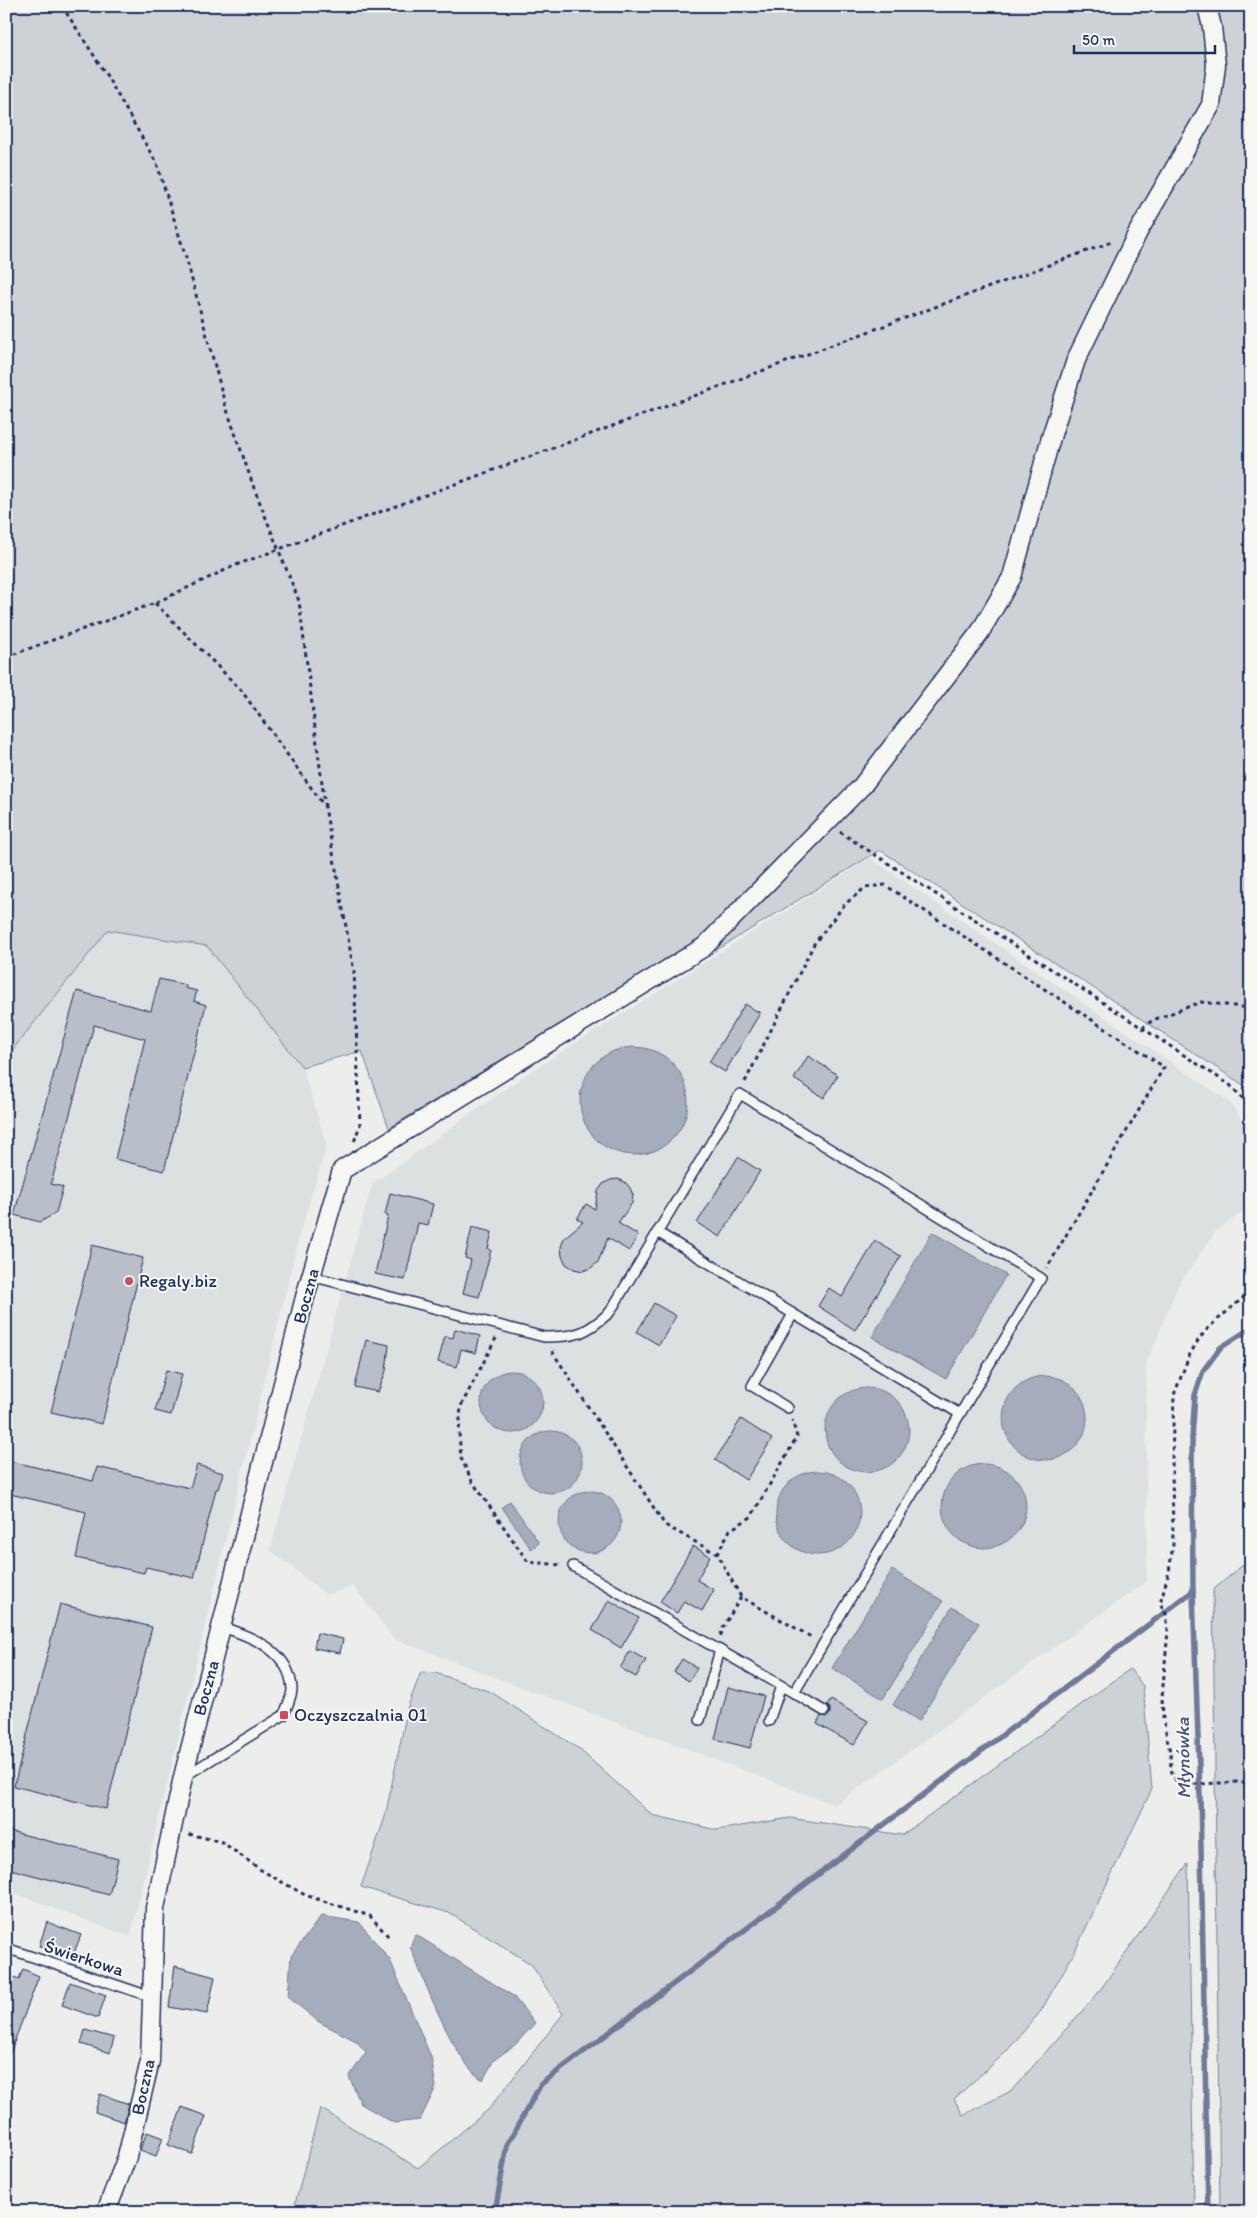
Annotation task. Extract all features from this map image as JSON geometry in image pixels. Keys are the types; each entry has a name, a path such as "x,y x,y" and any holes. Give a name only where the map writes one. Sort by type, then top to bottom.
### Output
{"street":[{"path":"826,823 862,786 980,632 1012,577 1052,434 1076,360 1138,232 1211,105 1216,65 1212,27 1207,6"},
{"name":"Boczna","path":"106,2212 127,2156 150,2061 155,1908 183,1777 312,1276 342,1170 704,947 826,823"}],"lane":[{"path":"312,1276 544,1338 569,1337 592,1328 610,1312 740,1094 1041,1278 794,1693"},
{"path":"657,1232 960,1414"},
{"path":"788,1408 752,1386 793,1314"},
{"path":"573,1566 824,1712"},
{"path":"183,1777 284,1715 292,1691 288,1671 280,1657 254,1638 222,1627"},
{"path":"700,1720 720,1650"},
{"path":"769,1721 781,1686"},
{"name":"Świerkowa","path":"6,1948 152,1997"}],"path":[{"path":"62,6 104,71 157,164 187,261 225,404 254,488 299,601 324,807 354,972 360,1125 353,1143"},
{"path":"6,657 155,603 236,565 1138,232"},
{"path":"155,603 241,690 324,807"},
{"path":"826,823 1230,1085 1251,1107"},
{"path":"740,1094 814,944 844,904 866,887 885,885 1164,1067 1041,1278"},
{"path":"1142,1028 1153,1020 1201,1002 1251,1008"},
{"path":"1251,1291 1209,1327 1199,1339 1189,1356 1174,1395 1172,1460 1173,1545 1169,1572 1160,1602 1166,1614 1168,1630 1162,1698 1171,1770 1178,1785 1240,1782 1251,1785"},
{"path":"501,1326 460,1406 459,1433 461,1458 472,1481 528,1562 573,1566"},
{"path":"544,1338 665,1525 717,1554 741,1597 823,1644"},
{"path":"717,1554 730,1530 751,1517 798,1437 788,1408"},
{"path":"720,1650 722,1629 741,1597"},
{"path":"172,1830 222,1842 261,1870 305,1895 370,1916 389,1937"}],"shaded area":[{"path":"6,6 1251,6 1251,1090 880,850 715,951 697,941 389,1128 362,1051 302,1067 207,946 108,930 6,1058"},
{"path":"870,858 1230,1102 1251,1133 1251,1206 1217,1230 1178,1286 1146,1365 1147,1581 835,1805 394,1639 353,1586 327,1595 270,1550 372,1184 522,1077"},
{"path":"108,930 207,946 302,1067 327,1145 300,1233 130,1937 6,1890 6,1058"},
{"path":"1251,1558 1251,2212 1220,2212 1213,1590"},
{"path":"1130,1669 1143,1686 1152,1789 1074,1953 1041,2011 1005,2053 954,2099 963,2115 1011,2091 1098,1993 1188,1863 1194,2212 293,2212 320,2108 418,2168 488,2110 563,2014 531,1964 449,1913 361,1887 385,1817 408,1706 421,1672 436,1673 491,1692 579,1749 652,1815 717,1830 790,1818 902,1835"}],"water":[{"path":"634,1047 655,1051 672,1063 684,1080 688,1101 684,1122 672,1139 655,1151 634,1155 613,1151 596,1139 584,1122 580,1101 584,1080 596,1063 613,1051"},
{"path":"932,1232 1006,1275 946,1379 872,1337"},
{"path":"512,1371 529,1376 534,1380 538,1385 543,1402 538,1419 534,1424 529,1428 512,1433 495,1428 490,1424 486,1419 481,1402 486,1385 490,1380 495,1376"},
{"path":"1045,1376 1061,1379 1075,1388 1084,1402 1087,1418 1084,1434 1075,1448 1061,1457 1045,1460 1029,1457 1015,1448 1006,1434 1003,1418 1006,1402 1015,1388 1029,1379"},
{"path":"867,1388 883,1391 897,1400 906,1414 909,1430 906,1446 897,1460 883,1469 867,1472 851,1469 837,1460 828,1446 825,1430 828,1414 837,1400 851,1391"},
{"path":"551,1431 568,1436 573,1440 577,1445 582,1462 577,1479 573,1484 568,1488 551,1493 534,1488 529,1484 525,1479 520,1462 525,1445 529,1440 534,1436"},
{"path":"984,1464 1000,1467 1014,1476 1023,1490 1026,1506 1023,1522 1014,1536 1000,1545 984,1548 968,1545 954,1536 945,1522 942,1506 945,1490 954,1476 968,1467"},
{"path":"818,1471 834,1474 848,1483 857,1497 860,1513 857,1529 848,1543 834,1552 818,1555 802,1552 788,1543 779,1529 776,1513 779,1497 788,1483 802,1474"},
{"path":"590,1491 607,1496 612,1500 616,1505 621,1522 616,1539 612,1544 607,1548 590,1553 573,1548 568,1544 564,1539 559,1522 564,1505 568,1500 573,1496"},
{"path":"510,1501 539,1543 531,1549 502,1507"},
{"path":"892,1570 943,1601 883,1699 832,1668"},
{"path":"952,1607 979,1623 919,1721 893,1705"},
{"path":"321,1916 359,1922 390,1960 431,2057 436,2087 420,2120 394,2123 361,2104 349,2077 366,2052 356,2041 319,2022 288,1997 291,1956"},
{"path":"415,1934 513,1996 535,2023 516,2044 494,2060 483,2080 472,2071 462,2057 441,2020 410,1947"}],"building":[{"path":"159,979 186,985 185,988 197,991 194,1001 206,1005 164,1171 115,1159 145,1039 94,1025 51,1184 63,1187 56,1213 40,1222 14,1215 77,991 151,1011"},
{"path":"745,1004 760,1013 725,1072 709,1062"},
{"path":"808,1056 838,1075 824,1098 794,1079"},
{"path":"738,1157 760,1171 720,1237 697,1223"},
{"path":"618,1179 625,1182 633,1195 632,1203 618,1223 638,1235 629,1251 608,1238 598,1262 591,1268 583,1271 574,1269 566,1264 562,1256 561,1247 564,1238 583,1222 577,1219 586,1204 595,1209 598,1191 603,1184 610,1180"},
{"path":"390,1193 433,1204 428,1225 418,1223 405,1280 375,1274 388,1216 385,1215"},
{"path":"472,1227 492,1232 488,1249 491,1250 479,1297 463,1293 471,1260 465,1258"},
{"path":"875,1241 901,1256 855,1330 818,1306 829,1288 842,1297"},
{"path":"92,1245 143,1258 102,1424 51,1412"},
{"path":"654,1303 676,1316 659,1345 637,1332"},
{"path":"455,1329 480,1336 476,1353 461,1349 457,1367 438,1362 445,1336 453,1338"},
{"path":"366,1340 389,1345 386,1371 378,1392 355,1387"},
{"path":"166,1370 182,1374 171,1415 155,1411"},
{"path":"741,1419 772,1439 746,1480 715,1460"},
{"path":"6,1460 93,1481 97,1467 190,1488 197,1465 223,1473 218,1489 216,1489 194,1578 146,1567 144,1573 76,1558 86,1512 6,1493"},
{"path":"693,1546 710,1556 697,1580 714,1590 702,1611 684,1601 677,1613 660,1602"},
{"path":"609,1600 639,1618 621,1648 592,1630"},
{"path":"60,1604 152,1627 106,1809 14,1786"},
{"path":"317,1633 343,1639 340,1653 314,1648"},
{"path":"630,1651 646,1660 636,1677 620,1668"},
{"path":"682,1659 697,1668 689,1681 674,1672"},
{"path":"728,1687 764,1696 750,1748 715,1739"},
{"path":"831,1700 868,1721 854,1745 817,1724 821,1716 827,1717 830,1714 830,1708 827,1706"},
{"path":"6,1830 118,1859 109,1895 6,1868"},
{"path":"47,1922 81,1935 72,1958 39,1946"},
{"path":"175,1966 215,1977 207,2014 169,2007"},
{"path":"23,1969 39,1976 7,2061 6,1974 19,1979"},
{"path":"70,1982 106,1995 98,2018 62,2005"},
{"path":"85,2030 114,2038 110,2053 81,2044"},
{"path":"100,2094 129,2104 124,2122 95,2112"},
{"path":"182,2107 206,2116 192,2154 168,2145"},
{"path":"147,2132 163,2138 156,2156 140,2150"}],"waterway":[{"name":"Młynówka","path":"1208,2212 1200,1795 1193,1591 1192,1438 1195,1395 1203,1371 1220,1348 1251,1328"},
{"path":"495,2212 507,2145 541,2084 1193,1591"}],"place":[{"name":"Regaly.biz","path":"129,1281"},
{"name":"Oczyszczalnia 01","path":"284,1715"}]}
